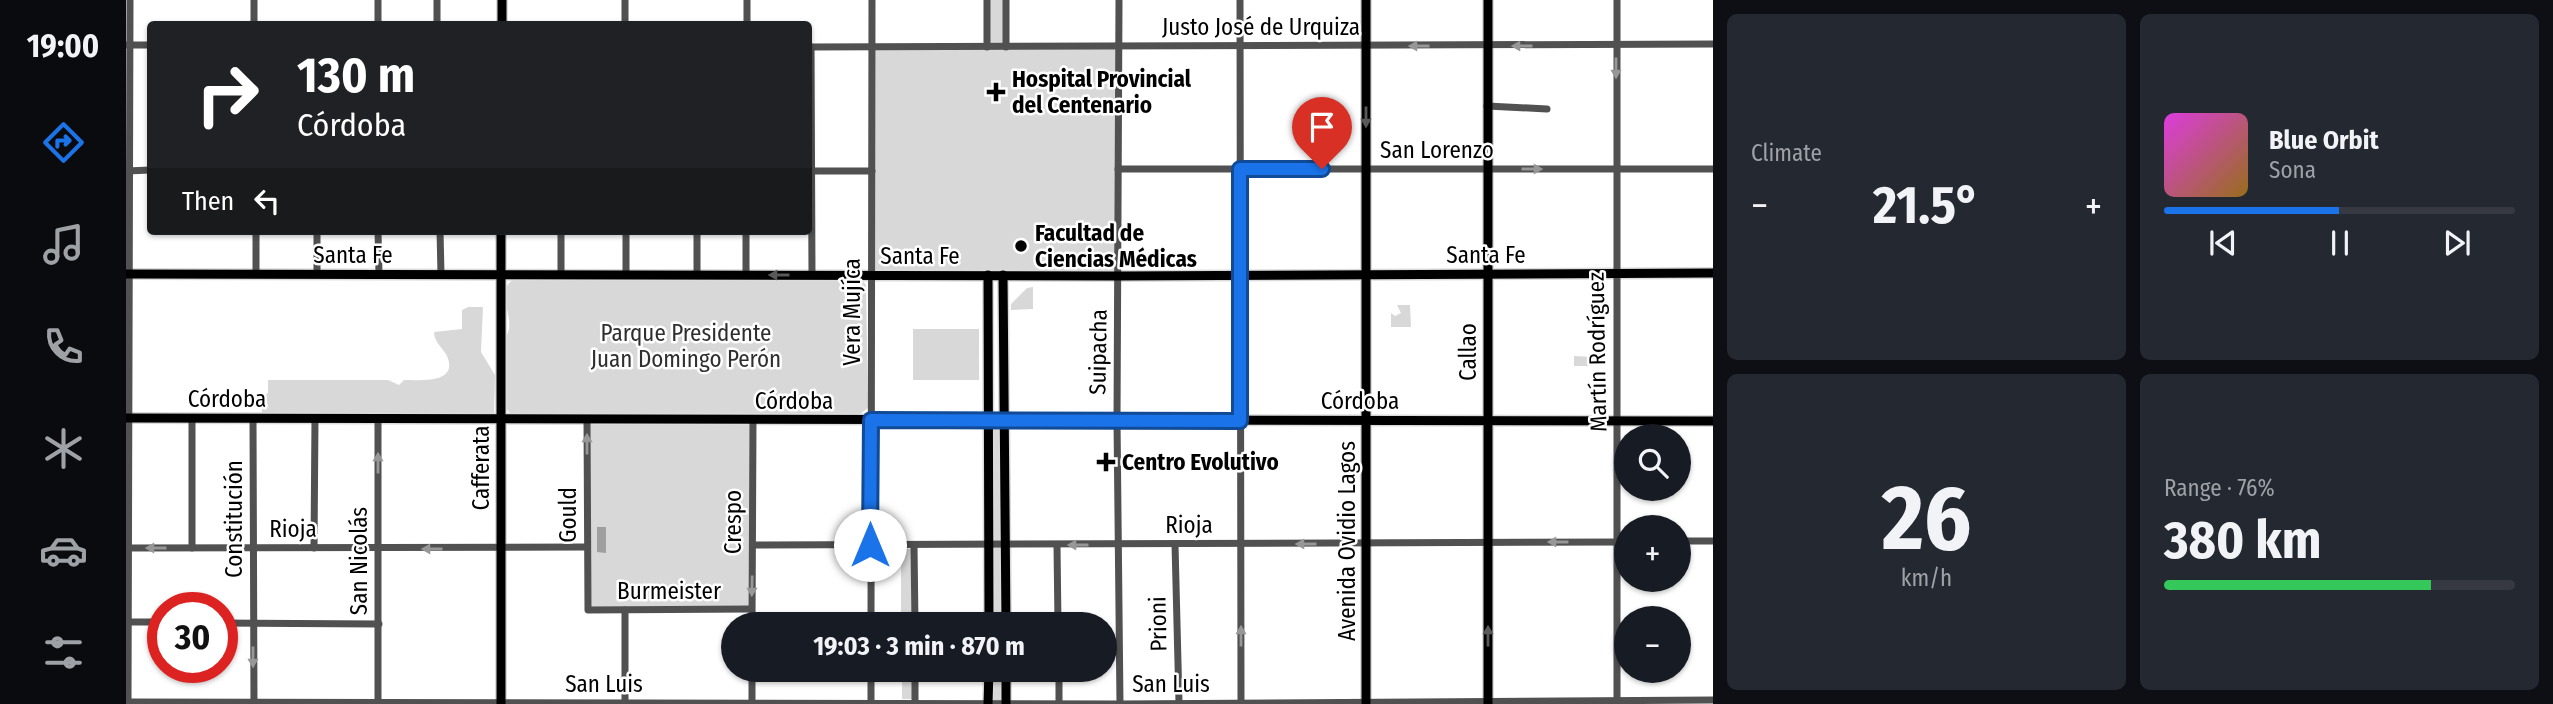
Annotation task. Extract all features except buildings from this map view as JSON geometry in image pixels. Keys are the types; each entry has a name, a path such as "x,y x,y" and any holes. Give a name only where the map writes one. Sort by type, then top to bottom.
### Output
{"main road":[{"path":"502,0 502,21"},
{"name":"Avenida Ovidio Lagos","path":"1366,0 1366,703"},
{"name":"Callao","path":"1488,0 1488,703"},
{"name":"Cafferata","path":"501,235 501,704"},
{"name":"Santa Fe","path":"128,274 1118,276 1713,273"},
{"path":"988,275 989,612"},
{"path":"1003,275 1006,612"},
{"name":"Córdoba","path":"127,418 1713,421"},
{"path":"988,703 989,682"},
{"path":"1006,682 1006,703"}],"street":[{"path":"127,703 130,0"},
{"path":"254,0 254,21"},
{"path":"377,21 378,0"},
{"path":"437,0 437,21"},
{"path":"625,0 625,21"},
{"path":"747,0 747,21"},
{"name":"Vera Mujíca","path":"871,612 872,0"},
{"path":"987,0 987,47"},
{"path":"1006,0 1006,47"},
{"name":"Suipacha","path":"1119,0 1117,420 1120,704"},
{"path":"1240,0 1241,704"},
{"name":"Martín Rodríguez","path":"1616,0 1617,515"},
{"name":"Justo José de Urquiza","path":"812,47 1713,44"},
{"path":"128,45 147,46"},
{"path":"1487,106 1547,109"},
{"name":"San Lorenzo","path":"1118,169 1713,169"},
{"path":"128,170 147,170"},
{"path":"812,171 872,171"},
{"path":"256,235 256,274"},
{"path":"317,235 317,274"},
{"path":"379,235 379,274"},
{"path":"440,235 440,274"},
{"path":"561,235 561,274"},
{"path":"626,235 626,274"},
{"path":"697,235 697,274"},
{"path":"746,235 746,275"},
{"path":"811,235 811,275"},
{"path":"192,418 192,548"},
{"name":"Constitución","path":"253,418 254,703"},
{"path":"314,548 315,418"},
{"name":"San Nicolás","path":"378,419 378,703"},
{"name":"Gould","path":"587,419 588,610"},
{"name":"Crespo","path":"751,612 752,420"},
{"path":"1691,541 1713,541"},
{"name":"Rioja","path":"753,545 1614,542"},
{"name":"Prioni","path":"1175,544 1179,704"},
{"path":"914,545 915,612"},
{"path":"1057,545 1058,612"},
{"name":"Rioja","path":"127,548 587,547"},
{"name":"Martín Rodríguez","path":"1617,592 1617,702"},
{"name":"Burmeister","path":"588,610 751,609"},
{"path":"625,610 625,704"},
{"path":"128,622 147,622"},
{"path":"238,623 379,624"},
{"path":"752,682 752,704"},
{"path":"871,682 871,704"},
{"path":"915,682 915,703"},
{"path":"1059,682 1059,703"},
{"name":"San Luis","path":"127,703 1241,704 1713,700"}],"green space":[{"path":"987,0 1006,0 1006,46 1119,46 1118,276 871,275 871,47 987,47"},
{"name":"Parque Presidente Juan Domingo Perón","path":"517,278 860,278 866,285 868,408 860,414 510,413 505,407 504,339 509,323 505,297 509,283"},
{"path":"1033,287 1033,309 1011,310 1011,304 1027,288"},
{"path":"1397,305 1410,305 1411,327 1391,327 1391,313 1395,316 1401,313"},
{"path":"468,307 483,307 481,352 495,375 494,414 262,414 262,398 268,393 268,380 388,380 399,385 404,380 428,380 443,376 448,372 449,365 434,332 462,329 462,310"},
{"path":"913,329 979,329 979,380 913,380"},
{"path":"1574,356 1594,357 1595,366 1574,366"},
{"path":"587,420 753,420 751,609 588,610"},
{"path":"989,420 1004,420 1006,612 989,612"},
{"path":"901,549 911,549 912,612 901,612"},
{"path":"902,682 912,682 913,699 902,699"},
{"path":"989,682 1006,682 1006,704 988,704"}],"shaded area":[{"path":"597,527 606,527 606,553 597,552"}],"place":[{"name":"Hospital Provincial del Centenario","path":"996,92"},
{"name":"Facultad de Ciencias Médicas","path":"1021,246"},
{"name":"Centro Evolutivo","path":"1106,462"}],"route":[{"path":"870,545 871,420 1240,421 1240,169 1322,169"}]}
